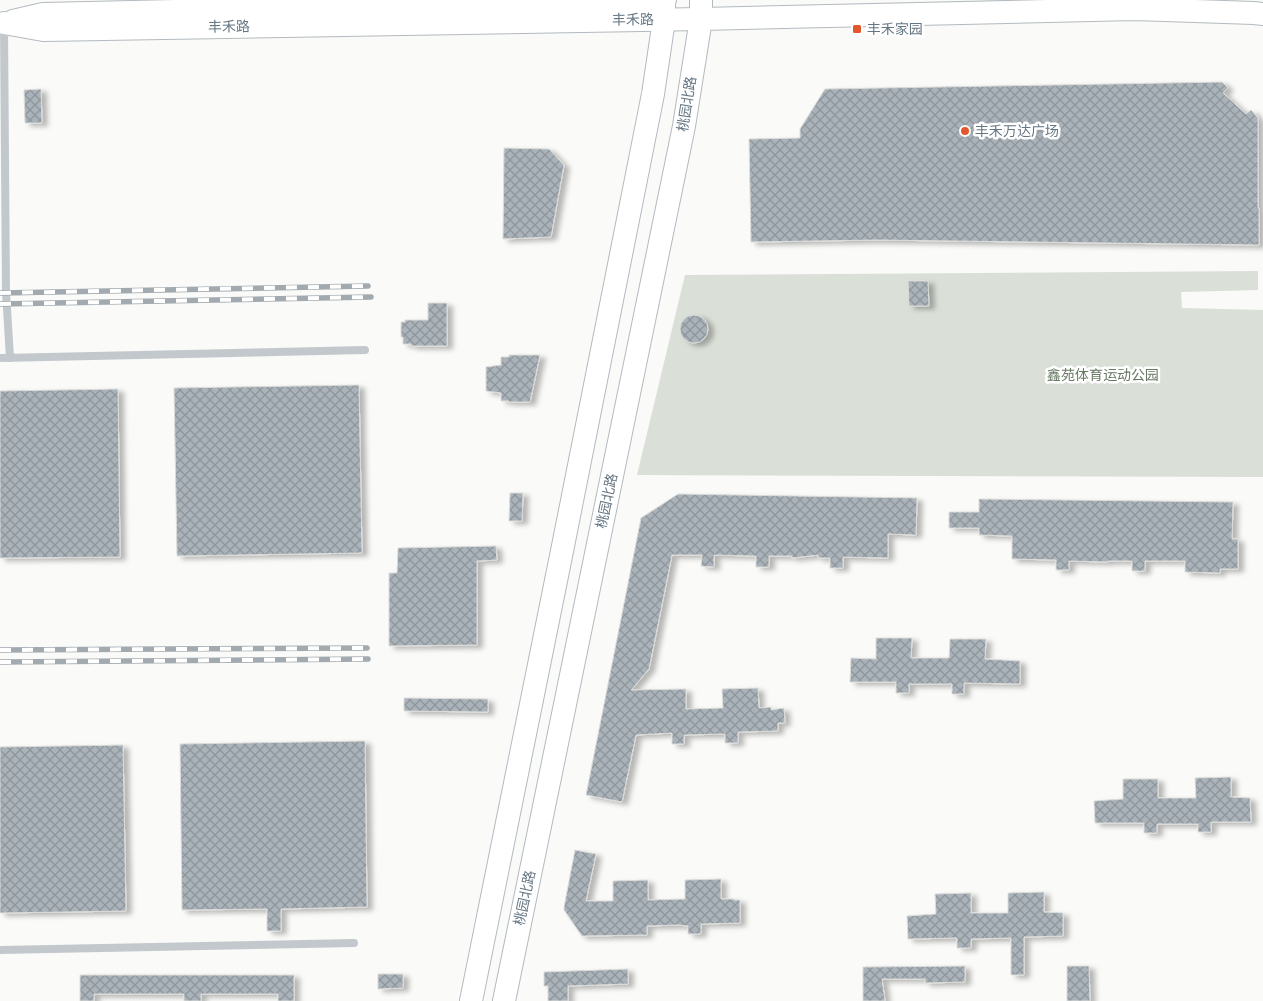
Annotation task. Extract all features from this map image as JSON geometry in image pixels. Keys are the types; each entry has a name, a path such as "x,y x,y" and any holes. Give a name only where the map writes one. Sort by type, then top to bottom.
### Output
{"main road":[{"name":"丰禾路","path":"2,23 43,14 664,7 701,10 1135,9 1254,12 1263,14"},
{"path":"471,1001 652,94 664,7"},
{"name":"桃园北路","path":"504,1001 682,135 701,10"}],"lane":[{"path":"2,23 3,252 10,358"},
{"path":"0,358 365,350"},
{"path":"0,950 354,943"}],"green space":[{"name":"鑫苑体育运动公园","path":"1258,271 1258,290 1181,292 1182,308 1263,310 1263,477 637,475 685,275"}],"building":[{"path":"1222,82 1228,88 1223,93 1246,114 1251,110 1258,118 1259,245 877,240 751,242 749,139 800,138 800,129 825,89"},
{"path":"41,89 42,123 25,123 24,90"},
{"path":"504,148 549,149 564,165 551,237 503,239"},
{"path":"908,281 928,281 929,306 909,306"},
{"path":"428,303 447,303 447,346 411,346 411,344 403,344 401,322 405,322 405,320 428,320"},
{"path":"694,315 704,319 708,329 704,339 694,343 684,339 680,329 684,319"},
{"path":"509,355 540,355 530,402 501,401 501,393 486,391 486,367 501,365 501,357 509,357"},
{"path":"359,385 362,553 177,556 174,388"},
{"path":"118,389 120,557 0,558 0,391"},
{"path":"510,493 523,493 522,521 509,521"},
{"path":"678,494 917,498 916,535 888,534 888,558 843,557 843,568 830,568 830,558 818,558 818,555 792,558 792,556 769,556 769,567 756,567 756,556 714,555 714,567 701,566 702,555 672,555 649,669 631,690 686,689 686,709 723,708 722,689 758,688 759,708 771,707 771,710 784,708 785,723 778,723 778,731 738,732 738,743 725,743 725,734 684,735 684,744 672,744 672,733 636,735 622,802 586,795 641,518"},
{"path":"979,499 1233,502 1232,539 1238,539 1238,569 1220,569 1220,573 1185,572 1185,561 1145,561 1145,571 1132,571 1132,561 1069,561 1069,570 1056,570 1056,560 1012,559 1012,536 979,535 979,528 949,528 949,512 979,512"},
{"path":"496,546 497,560 477,561 477,645 389,646 389,573 397,573 398,548"},
{"path":"876,638 912,638 911,658 949,658 950,639 986,639 985,659 1020,661 1020,684 964,683 964,694 952,694 952,684 909,684 909,693 896,693 896,682 850,682 851,658 876,659"},
{"path":"404,698 488,699 488,712 404,711"},
{"path":"365,741 367,907 281,909 281,931 267,931 267,909 182,910 180,744"},
{"path":"123,745 126,911 0,913 0,747"},
{"path":"1231,777 1231,797 1250,798 1251,822 1211,822 1211,832 1198,832 1198,824 1157,824 1157,833 1144,833 1144,823 1095,823 1094,801 1123,799 1123,779 1158,779 1158,798 1196,798 1195,778"},
{"path":"575,850 596,854 586,901 613,901 613,881 648,880 648,900 685,899 685,880 721,879 721,899 740,900 740,923 701,924 701,934 688,934 688,926 678,925 647,926 647,935 582,936 564,910"},
{"path":"1044,892 1044,912 1063,913 1063,936 1024,937 1024,975 1011,975 1011,938 971,939 971,948 957,948 957,938 908,939 907,916 936,914 935,894 971,893 971,913 1008,913 1008,893"},
{"path":"965,966 965,982 925,983 925,979 882,979 885,1001 863,1001 863,967"},
{"path":"1067,966 1089,966 1090,1001 1067,1001"},
{"path":"628,969 628,984 568,986 568,1001 548,1001 548,986 544,986 544,972"},
{"path":"378,974 403,974 403,988 378,989"},
{"path":"80,975 294,975 294,1001 278,1001 278,994 201,994 201,1001 184,1001 184,994 94,994 94,1001 80,1001"}],"railway":[{"path":"0,293 368,286"},
{"path":"0,304 371,297"},
{"path":"0,650 367,648"},
{"path":"0,662 368,659"}],"place":[{"name":"丰禾家园","path":"857,29"},
{"name":"丰禾万达广场","path":"965,131"}]}
